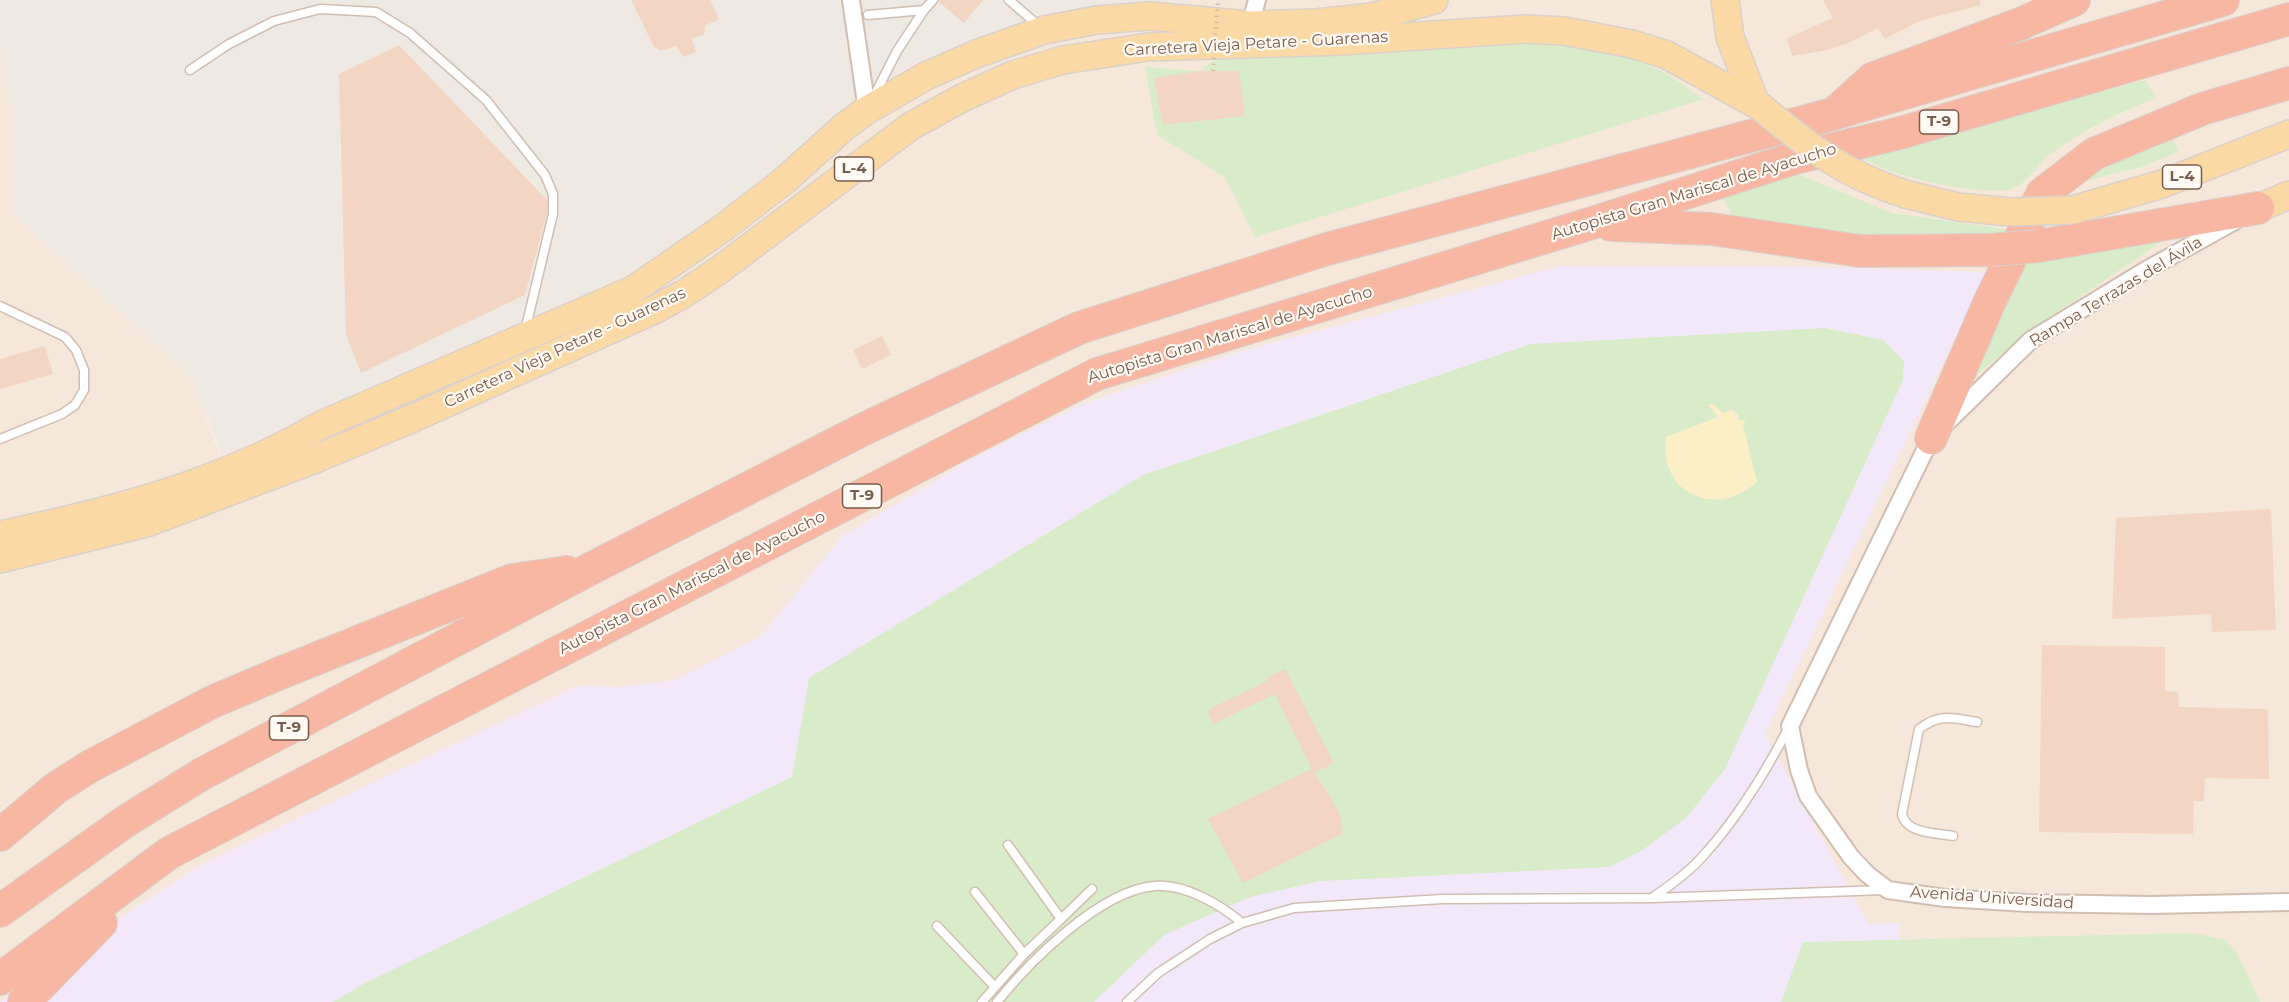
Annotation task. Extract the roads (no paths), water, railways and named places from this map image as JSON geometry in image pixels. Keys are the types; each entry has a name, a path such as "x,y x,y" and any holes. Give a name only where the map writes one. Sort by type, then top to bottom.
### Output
{"highway":[{"path":"1833,114 1872,80 2020,24 2074,0"},
{"name":"Autopista Gran Mariscal de Ayacucho","path":"0,911 126,821 202,774 592,568 866,428 1079,328 1327,249 1833,114 2223,0"},
{"name":"Autopista Gran Mariscal de Ayacucho","path":"0,979 169,853 1097,374 1795,159 1900,133 2289,20"},
{"path":"1931,438 1990,301 2042,194 2094,154 2202,109 2289,83"},
{"path":"1590,224 1712,229 1860,251 1992,250 2038,246 2258,208"},
{"path":"0,835 56,788 89,767 212,702 512,580 592,568"},
{"path":"24,1002 169,853"}],"main road":[{"name":"Carretera Vieja Petare - Guarenas","path":"0,534 137,503 199,484 285,446 321,426 633,290 723,228 785,180 831,137 867,110 943,68 1044,30 1097,20 1254,13 1316,23 1372,17 1434,0"},
{"name":"L-4","path":"1725,0 1730,37 1758,105 1802,141 1840,167 1875,184 1958,207 2010,212 2073,210 2162,184 2289,135"},
{"name":"Carretera Vieja Petare - Guarenas","path":"0,559 147,523 314,460 411,420 654,310 718,271 911,126 964,97 1013,75 1064,60 1148,47 1331,42 1526,29 1564,31 1632,44 1667,55 1758,105"},
{"path":"2258,208 2289,195"}],"street":[{"path":"851,0 867,110"},
{"name":"Rampa Terrazas del Ávila","path":"1931,438 2031,340 2146,270 2258,208"},
{"path":"1790,726 1931,438"},
{"name":"Avenida Universidad","path":"1790,726 1799,770 1808,796 1851,857 1887,890 1944,898 2027,903 2152,905 2289,902"}],"lane":[{"path":"867,110 897,51 933,0"},
{"path":"1009,0 1044,30"},
{"path":"190,70 229,44 274,21 320,9 376,12 410,33 486,100 545,175 553,194 553,214 523,337"},
{"path":"868,15 924,10"},
{"path":"0,306 65,338 76,350 84,370 84,390 75,405 62,414 0,439"},
{"path":"1953,836 1912,828 1903,819 1902,814 1919,729 1935,718 1944,717 1977,722"},
{"path":"1653,898 1684,874 1717,839 1775,755 1790,726"},
{"path":"1008,845 1061,919"},
{"path":"997,1002 1020,976 1069,930 1104,904 1132,890 1169,886 1189,892 1232,914 1242,923"},
{"path":"982,1002 1024,954 1092,890"},
{"path":"1127,1002 1158,974 1210,939 1242,923 1294,908 1391,901 1653,898 1887,890"},
{"path":"975,892 1024,954"},
{"path":"937,926 995,987"}]}
